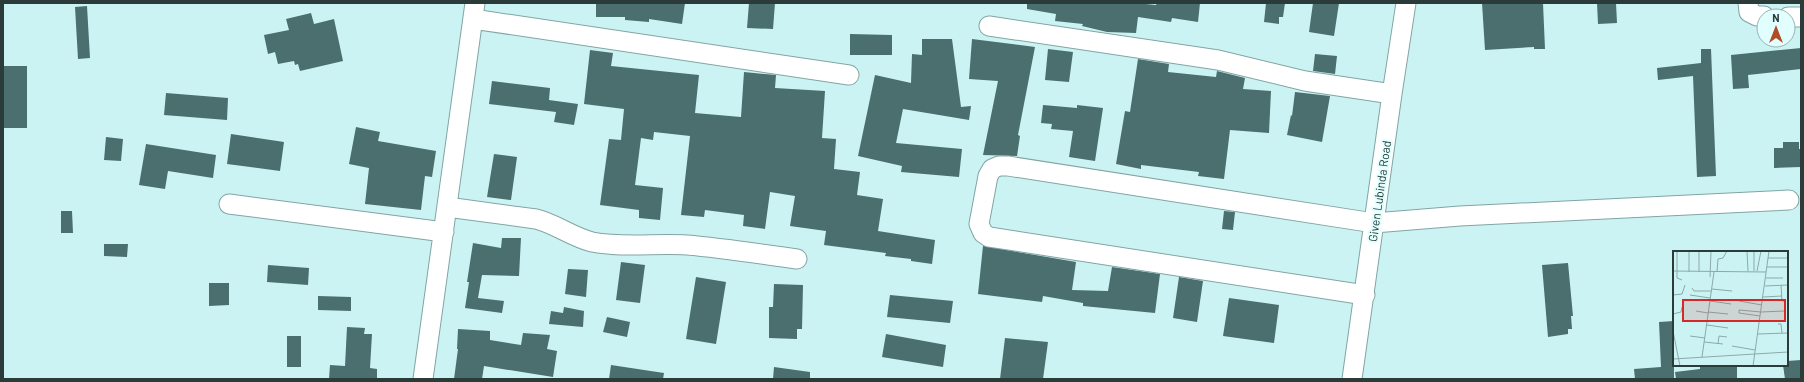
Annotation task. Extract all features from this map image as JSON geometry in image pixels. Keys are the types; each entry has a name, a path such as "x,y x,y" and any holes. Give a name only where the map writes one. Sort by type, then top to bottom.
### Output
{"street":[{"name":"Given Lubinda Road","path":"1352,379 1406,3"},
{"path":"1748,3 1749,12 1756,16"},
{"path":"423,379 474,11 849,75"},
{"path":"989,26 1218,60 1305,81 1392,94"},
{"path":"1365,295 989,237 982,233 980,224 988,176 992,169 999,166 1008,166 1374,223 1460,216 1788,200"},
{"path":"229,204 444,232"},
{"path":"447,207 536,219 552,224 571,235 594,242 650,246 688,246 796,258"}],"building":[{"path":"596,3 685,3 682,24 649,19 649,22 625,20 625,17 596,17"},
{"path":"749,3 775,3 773,29 747,28"},
{"path":"1027,3 1136,3 1156,5 1157,3 1200,3 1198,22 1172,18 1171,22 1138,17 1136,33 1107,32 1082,26 1083,24 1055,21 1056,14 1027,9"},
{"path":"1266,3 1285,3 1283,17 1279,17 1279,24 1264,22"},
{"path":"1313,3 1339,3 1334,36 1309,32"},
{"path":"1482,3 1543,3 1545,49 1534,49 1534,47 1485,50"},
{"path":"1597,3 1616,3 1617,23 1598,24"},
{"path":"87,6 90,58 78,59 75,7"},
{"path":"311,13 314,24 334,19 343,61 300,71 298,64 295,65 294,61 278,64 275,52 268,54 264,35 289,30 286,19"},
{"path":"850,34 892,35 892,55 850,55"},
{"path":"922,39 952,39 961,107 971,106 969,120 903,109 896,143 962,149 959,177 901,172 902,166 858,156 875,75 911,83 912,54 922,55"},
{"path":"972,39 1035,47 1018,135 1020,136 1017,156 983,155 998,81 969,79"},
{"path":"1801,48 1801,69 1748,75 1749,88 1733,89 1731,55"},
{"path":"1048,49 1073,52 1069,82 1045,80"},
{"path":"1701,49 1711,49 1716,176 1697,177 1693,76 1658,80 1657,68 1701,63"},
{"path":"590,50 613,53 611,66 699,75 695,113 741,117 744,72 776,75 775,88 825,91 822,138 836,139 834,169 860,172 857,195 883,199 878,231 935,240 932,264 911,261 911,259 885,256 886,253 824,245 826,231 790,226 795,196 770,192 765,229 743,226 744,215 705,210 704,217 681,215 690,136 654,132 653,140 641,138 635,185 663,188 660,220 639,218 639,210 600,205 609,139 621,140 624,109 584,104"},
{"path":"1315,54 1337,56 1335,74 1313,71"},
{"path":"1138,59 1169,64 1168,72 1216,77 1217,71 1245,78 1243,89 1271,91 1269,133 1230,130 1224,179 1198,176 1199,172 1141,165 1141,169 1116,164 1125,111 1130,112"},
{"path":"3,66 27,66 27,128 3,128"},
{"path":"492,81 550,88 549,100 578,104 574,125 554,122 556,112 489,104"},
{"path":"1295,92 1330,96 1322,142 1287,135 1291,115 1292,116"},
{"path":"166,93 228,98 227,120 164,115"},
{"path":"1043,105 1077,108 1077,105 1103,108 1095,161 1069,157 1073,131 1051,129 1052,124 1041,123"},
{"path":"356,127 380,132 378,141 436,151 432,177 425,176 421,210 365,204 369,168 349,164"},
{"path":"231,134 284,142 280,171 227,164"},
{"path":"106,137 123,139 121,161 104,160"},
{"path":"1783,142 1799,142 1799,149 1801,149 1801,167 1774,168 1774,148 1783,148"},
{"path":"146,144 216,155 213,178 168,171 165,189 139,185"},
{"path":"494,154 517,157 511,200 487,197"},
{"path":"61,211 72,211 73,233 61,233"},
{"path":"1224,211 1235,212 1233,230 1222,229"},
{"path":"502,238 521,238 519,276 482,275 478,298 504,301 502,313 465,308 473,243 501,248"},
{"path":"104,244 128,244 127,257 104,256"},
{"path":"983,246 1076,262 1072,290 1108,291 1112,267 1160,274 1155,313 1083,306 1083,303 1043,296 1042,302 978,294"},
{"path":"621,262 645,265 640,303 616,300"},
{"path":"1568,263 1573,316 1571,316 1572,329 1568,329 1568,334 1548,337 1542,265"},
{"path":"268,265 309,268 308,285 267,282"},
{"path":"568,269 588,270 586,297 565,294"},
{"path":"696,277 726,282 716,344 686,339"},
{"path":"1179,277 1203,281 1197,322 1173,318"},
{"path":"209,283 229,283 229,305 209,306"},
{"path":"774,284 803,285 802,329 797,329 797,339 769,338 769,307 773,307"},
{"path":"890,295 953,301 950,323 887,317"},
{"path":"318,296 351,297 351,311 318,310"},
{"path":"1229,298 1279,305 1274,343 1223,336"},
{"path":"564,307 584,311 583,327 549,324 551,311 563,313"},
{"path":"607,317 630,322 627,337 603,332"},
{"path":"1673,321 1674,379 1635,379 1634,369 1661,367 1659,322"},
{"path":"347,327 365,328 364,334 372,334 370,368 377,369 377,379 329,379 330,365 345,366"},
{"path":"458,329 490,331 490,340 521,345 523,333 550,335 547,349 557,351 553,377 484,366 482,379 454,379 458,349"},
{"path":"886,334 946,345 943,367 882,357"},
{"path":"287,336 301,336 301,367 287,367"},
{"path":"1005,338 1048,342 1043,379 1000,379"},
{"path":"1801,360 1801,379 1785,379 1783,366 1788,366 1788,361"},
{"path":"611,365 664,373 663,379 609,379"},
{"path":"1700,366 1737,366 1737,379 1676,379 1675,372 1700,369"},
{"path":"774,367 810,372 810,379 773,379"}]}
